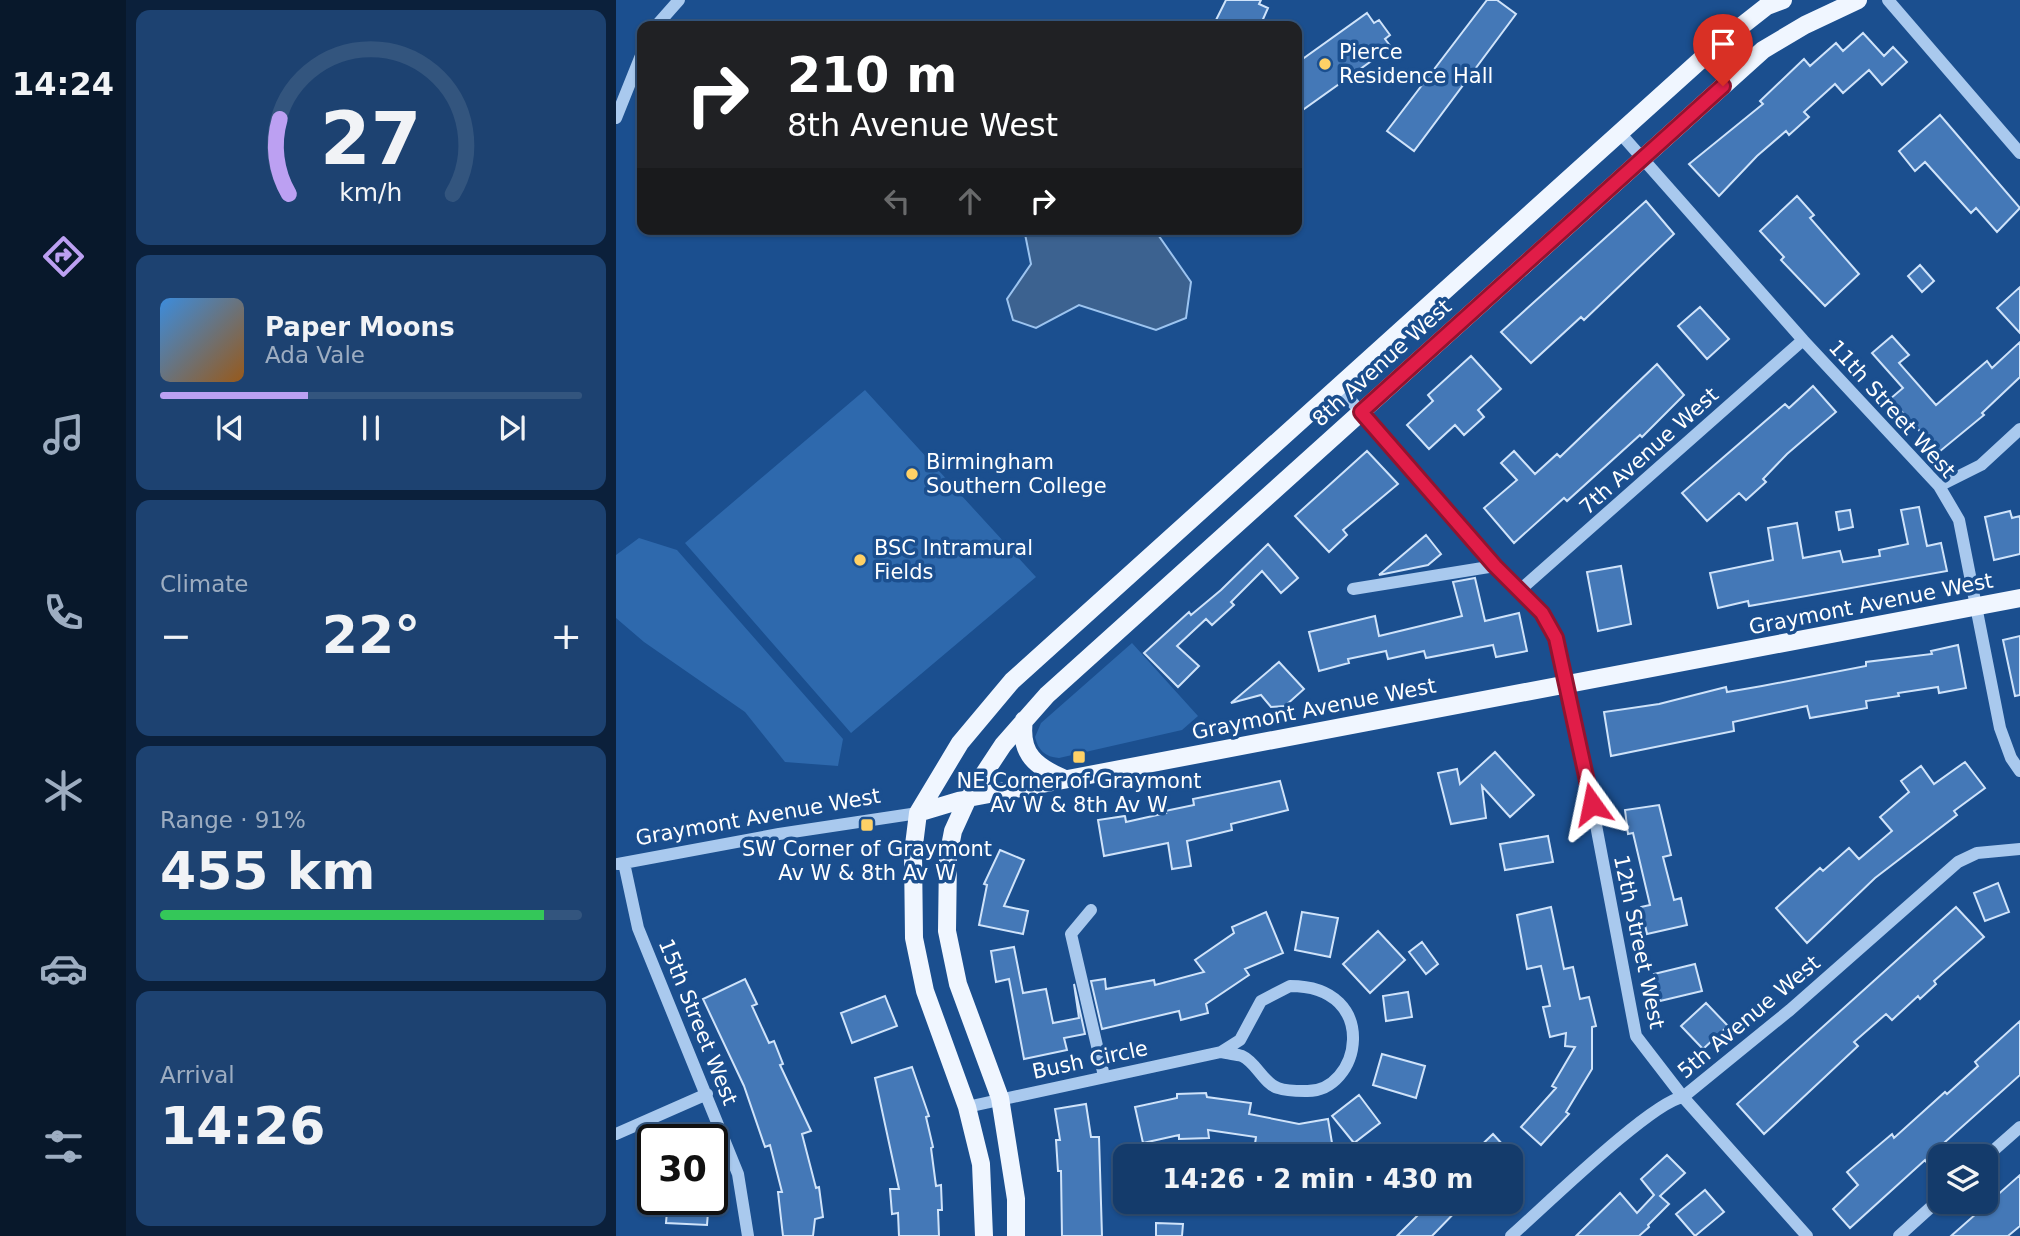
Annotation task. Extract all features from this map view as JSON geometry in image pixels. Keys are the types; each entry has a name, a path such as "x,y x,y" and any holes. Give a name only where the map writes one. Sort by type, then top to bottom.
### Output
{"main road":[{"name":"8th Avenue West","path":"918,813 960,743 1012,681 1716,46 1767,6 1783,0"},
{"name":"8th Avenue West","path":"1016,1236 1016,1199 1000,1098 958,984 947,931 948,857 953,831 968,798 1003,745 1047,695 1763,50 1805,25 1858,0"},
{"name":"Graymont Avenue West","path":"918,813 968,798 1065,779 2020,598"},
{"path":"1024,720 1022,737 1032,759 1046,771 1065,779"},
{"path":"918,813 913,852 914,938 925,992 967,1107 981,1164 984,1236"}],"street":[{"path":"660,21 679,0"},
{"path":"1888,0 2020,153"},
{"path":"616,118 637,66"},
{"name":"11th Street West","path":"1620,133 1803,340 1939,486 1959,520 1974,608 2000,728 2011,758 2020,771"},
{"name":"7th Avenue West","path":"1520,590 1803,340"},
{"name":"12th Street West","path":"1339,387 1495,566 1542,613 1556,638 1568,685 1636,1037 1683,1097 1807,1236"},
{"path":"1939,486 1981,465 2020,429"},
{"path":"1353,589 1495,566"},
{"name":"Graymont Avenue West","path":"620,864 779,834 918,813"},
{"name":"5th Avenue West","path":"1511,1236 1621,1138 1672,1099 1683,1097 1790,1010 1958,862 1977,853 2020,849"},
{"name":"15th Street West","path":"620,864 638,928 738,1174 748,1236"},
{"path":"1090,910 1071,934 1104,1076"},
{"path":"1290,986 1311,986 1331,994 1345,1008 1353,1027 1353,1048 1345,1068 1330,1083 1310,1091 1276,1088 1244,1056 1221,1052 1240,1040 1261,1001 1290,986"},
{"name":"Bush Circle","path":"967,1107 1221,1052"},
{"path":"616,1134 707,1094"},
{"path":"1998,1146 2020,1127"},
{"path":"1899,1236 1928,1210"}],"shaded area":[{"path":"1025,235 1158,235 1191,282 1186,318 1156,330 1079,305 1036,328 1013,320 1007,299 1031,264"},
{"name":"BSC Intramural Fields","path":"865,390 1036,577 851,733 685,543"},
{"path":"639,538 677,550 843,739 838,766 785,762 745,712 644,642 616,618 616,555"},
{"path":"1132,643 1198,716 1182,730 1059,758 1043,752 1035,737 1041,723"}],"building":[{"path":"1226,0 1261,0 1259,4 1268,8 1262,21 1216,21"},
{"path":"1487,0 1497,0 1516,14 1414,151 1387,131"},
{"name":"Pierce Residence Hall","path":"1367,13 1374,23 1379,20 1390,35 1385,39 1391,47 1302,110 1302,59"},
{"path":"1863,33 1884,56 1893,47 1907,62 1882,85 1869,70 1843,93 1835,84 1804,112 1809,117 1789,135 1786,131 1757,156 1719,196 1689,164 1763,104 1760,101 1804,59 1810,66 1836,43 1843,51"},
{"path":"1940,115 2020,208 1997,232 1976,208 1971,213 1925,162 1915,171 1899,151"},
{"path":"1797,196 1814,215 1810,218 1859,274 1825,306 1781,260 1784,257 1760,231"},
{"path":"1646,201 1674,234 1584,320 1581,317 1531,363 1501,332"},
{"path":"1920,265 1934,281 1922,292 1908,276"},
{"path":"2020,287 2020,333 1997,308"},
{"path":"1700,307 1729,339 1707,359 1678,326"},
{"path":"1892,336 1909,355 1899,363 1936,405 1987,361 1992,368 2020,342 2020,377 1982,413 1984,415 1939,452 1890,399 1903,388 1872,353"},
{"path":"1471,356 1501,389 1478,410 1484,417 1464,435 1455,425 1429,449 1407,425 1433,401 1428,395"},
{"path":"1657,364 1684,395 1642,437 1640,435 1567,501 1564,498 1514,543 1484,508 1517,480 1501,463 1514,451 1535,474 1557,454 1560,457"},
{"path":"1813,386 1836,412 1787,454 1763,479 1766,482 1746,500 1739,493 1707,521 1682,493 1785,404 1789,408"},
{"path":"1367,451 1398,484 1343,530 1347,535 1329,552 1295,516"},
{"path":"1919,507 1927,546 1941,543 1947,571 1749,606 1748,601 1718,608 1710,573 1773,560 1768,528 1797,523 1803,558 1840,551 1843,562 1880,556 1879,550 1908,544 1901,510"},
{"path":"1850,510 1853,527 1839,530 1836,512"},
{"path":"2010,511 2012,518 2020,516 2020,554 1994,560 1985,517"},
{"path":"1426,535 1441,554 1428,565 1379,575"},
{"path":"1268,544 1298,578 1281,593 1262,571 1231,602 1234,605 1212,625 1206,619 1177,646 1199,666 1178,687 1144,653 1189,612 1191,615 1221,590"},
{"path":"1621,566 1631,624 1598,631 1587,572"},
{"path":"1475,578 1485,621 1519,613 1527,651 1496,657 1493,645 1426,658 1424,651 1388,659 1386,651 1348,659 1349,663 1319,671 1309,632 1375,616 1379,636 1462,616 1453,582"},
{"path":"2020,636 2020,695 2015,696 2003,640"},
{"path":"1958,645 1966,688 1939,693 1938,687 1898,693 1899,696 1866,701 1867,708 1810,718 1807,706 1733,722 1734,731 1611,756 1604,712 1659,704 1726,687 1727,692 1762,686 1866,666 1866,662 1932,654 1931,651"},
{"path":"1279,662 1304,689 1285,706 1271,707 1261,695 1231,703"},
{"path":"1495,752 1534,795 1510,817 1482,786 1486,818 1451,824 1438,773 1457,769 1460,784"},
{"path":"1965,762 1985,788 1954,811 1957,815 1875,878 1807,943 1776,908 1820,868 1823,871 1849,848 1859,859 1892,831 1880,817 1909,792 1901,781 1921,766 1934,784"},
{"path":"1280,781 1288,810 1231,824 1232,830 1187,841 1191,866 1172,869 1168,843 1104,856 1098,820 1125,816 1126,822 1194,805 1193,799"},
{"path":"1659,805 1671,855 1663,857 1674,900 1681,898 1687,925 1647,934 1641,907 1650,905 1633,833 1628,834 1625,810"},
{"path":"1548,836 1553,862 1505,870 1500,844"},
{"path":"1000,850 1024,860 1004,906 1028,911 1023,934 979,925 987,885 984,884"},
{"path":"1998,883 2009,912 1985,921 1974,893"},
{"path":"1551,907 1564,969 1573,967 1580,999 1589,997 1596,1026 1592,1027 1592,1069 1566,1112 1569,1114 1541,1145 1521,1127 1556,1088 1552,1086 1575,1047 1565,1046 1566,1033 1550,1037 1543,1007 1550,1006 1541,966 1527,969 1517,915"},
{"path":"1956,907 1984,937 1934,981 1936,984 1920,999 1918,996 1892,1020 1886,1014 1854,1042 1858,1046 1764,1134 1737,1104"},
{"path":"1266,912 1283,953 1245,969 1249,975 1206,1004 1208,1013 1181,1020 1179,1011 1102,1029 1091,981 1105,979 1106,989 1154,980 1155,985 1204,972 1195,960 1234,933 1232,927"},
{"path":"1302,912 1338,918 1330,957 1295,950"},
{"path":"1378,931 1405,960 1370,993 1343,964"},
{"path":"1422,942 1438,964 1426,974 1409,952"},
{"path":"1014,947 1023,993 1046,989 1053,1023 1079,1018 1074,984 1085,1034 1064,1038 1067,1050 1024,1059 1009,979 996,982 991,951"},
{"path":"1695,964 1702,991 1660,1001 1654,974"},
{"path":"745,979 757,1004 752,1006 769,1043 774,1041 783,1064 780,1065 811,1131 802,1134 816,1188 819,1187 823,1217 815,1219 813,1236 783,1236 778,1192 782,1192 770,1145 765,1147 744,1086 703,999"},
{"path":"1408,992 1412,1017 1386,1021 1383,996"},
{"path":"885,996 897,1026 852,1043 841,1013"},
{"path":"1706,1003 1728,1026 1703,1049 1681,1026"},
{"path":"2020,1021 2020,1075 1945,1142 1947,1144 1928,1144 1928,1162 1925,1160 1850,1228 1833,1209 1858,1185 1847,1172 1892,1134 1894,1138 1945,1092 1947,1094 1978,1066 1975,1062"},
{"path":"1382,1054 1425,1066 1416,1098 1373,1085"},
{"path":"912,1067 929,1116 926,1117 933,1147 936,1186 941,1185 939,1236 899,1236 898,1213 892,1214 890,1189 899,1189 875,1078"},
{"path":"1206,1093 1207,1097 1251,1103 1249,1114 1299,1124 1328,1119 1332,1144 1255,1144 1256,1137 1208,1130 1209,1138 1179,1139 1179,1135 1143,1143 1135,1107 1177,1098 1177,1094"},
{"path":"1359,1095 1380,1123 1354,1143 1332,1116"},
{"path":"1086,1104 1091,1137 1099,1137 1102,1236 1062,1236 1061,1171 1058,1171 1056,1140 1060,1140 1055,1109"},
{"path":"1493,1134 1502,1144 1483,1144"},
{"path":"1667,1155 1685,1173 1660,1196 1669,1204 1639,1236 1576,1236 1620,1193 1637,1213 1654,1195 1641,1179"},
{"path":"2020,1175 2020,1226 2008,1236 1951,1236 1976,1214 1998,1214 1998,1194"},
{"path":"1705,1190 1724,1212 1695,1236 1676,1214"},
{"path":"1419,1214 1453,1214 1432,1236 1397,1236"},
{"path":"667,1215 708,1215 707,1225 666,1223"},
{"path":"1156,1223 1183,1224 1182,1236 1156,1236"}],"place":[{"name":"Pierce Residence Hall","path":"1325,64"},
{"name":"Birmingham Southern College","path":"912,474"},
{"name":"BSC Intramural Fields","path":"860,560"},
{"name":"NE Corner of Graymont Av W & 8th Av W","path":"1079,757"},
{"name":"SW Corner of Graymont Av W & 8th Av W","path":"867,825"}],"route":[{"path":"1592,804 1556,638 1542,613 1495,566 1361,412 1723,86"}]}
